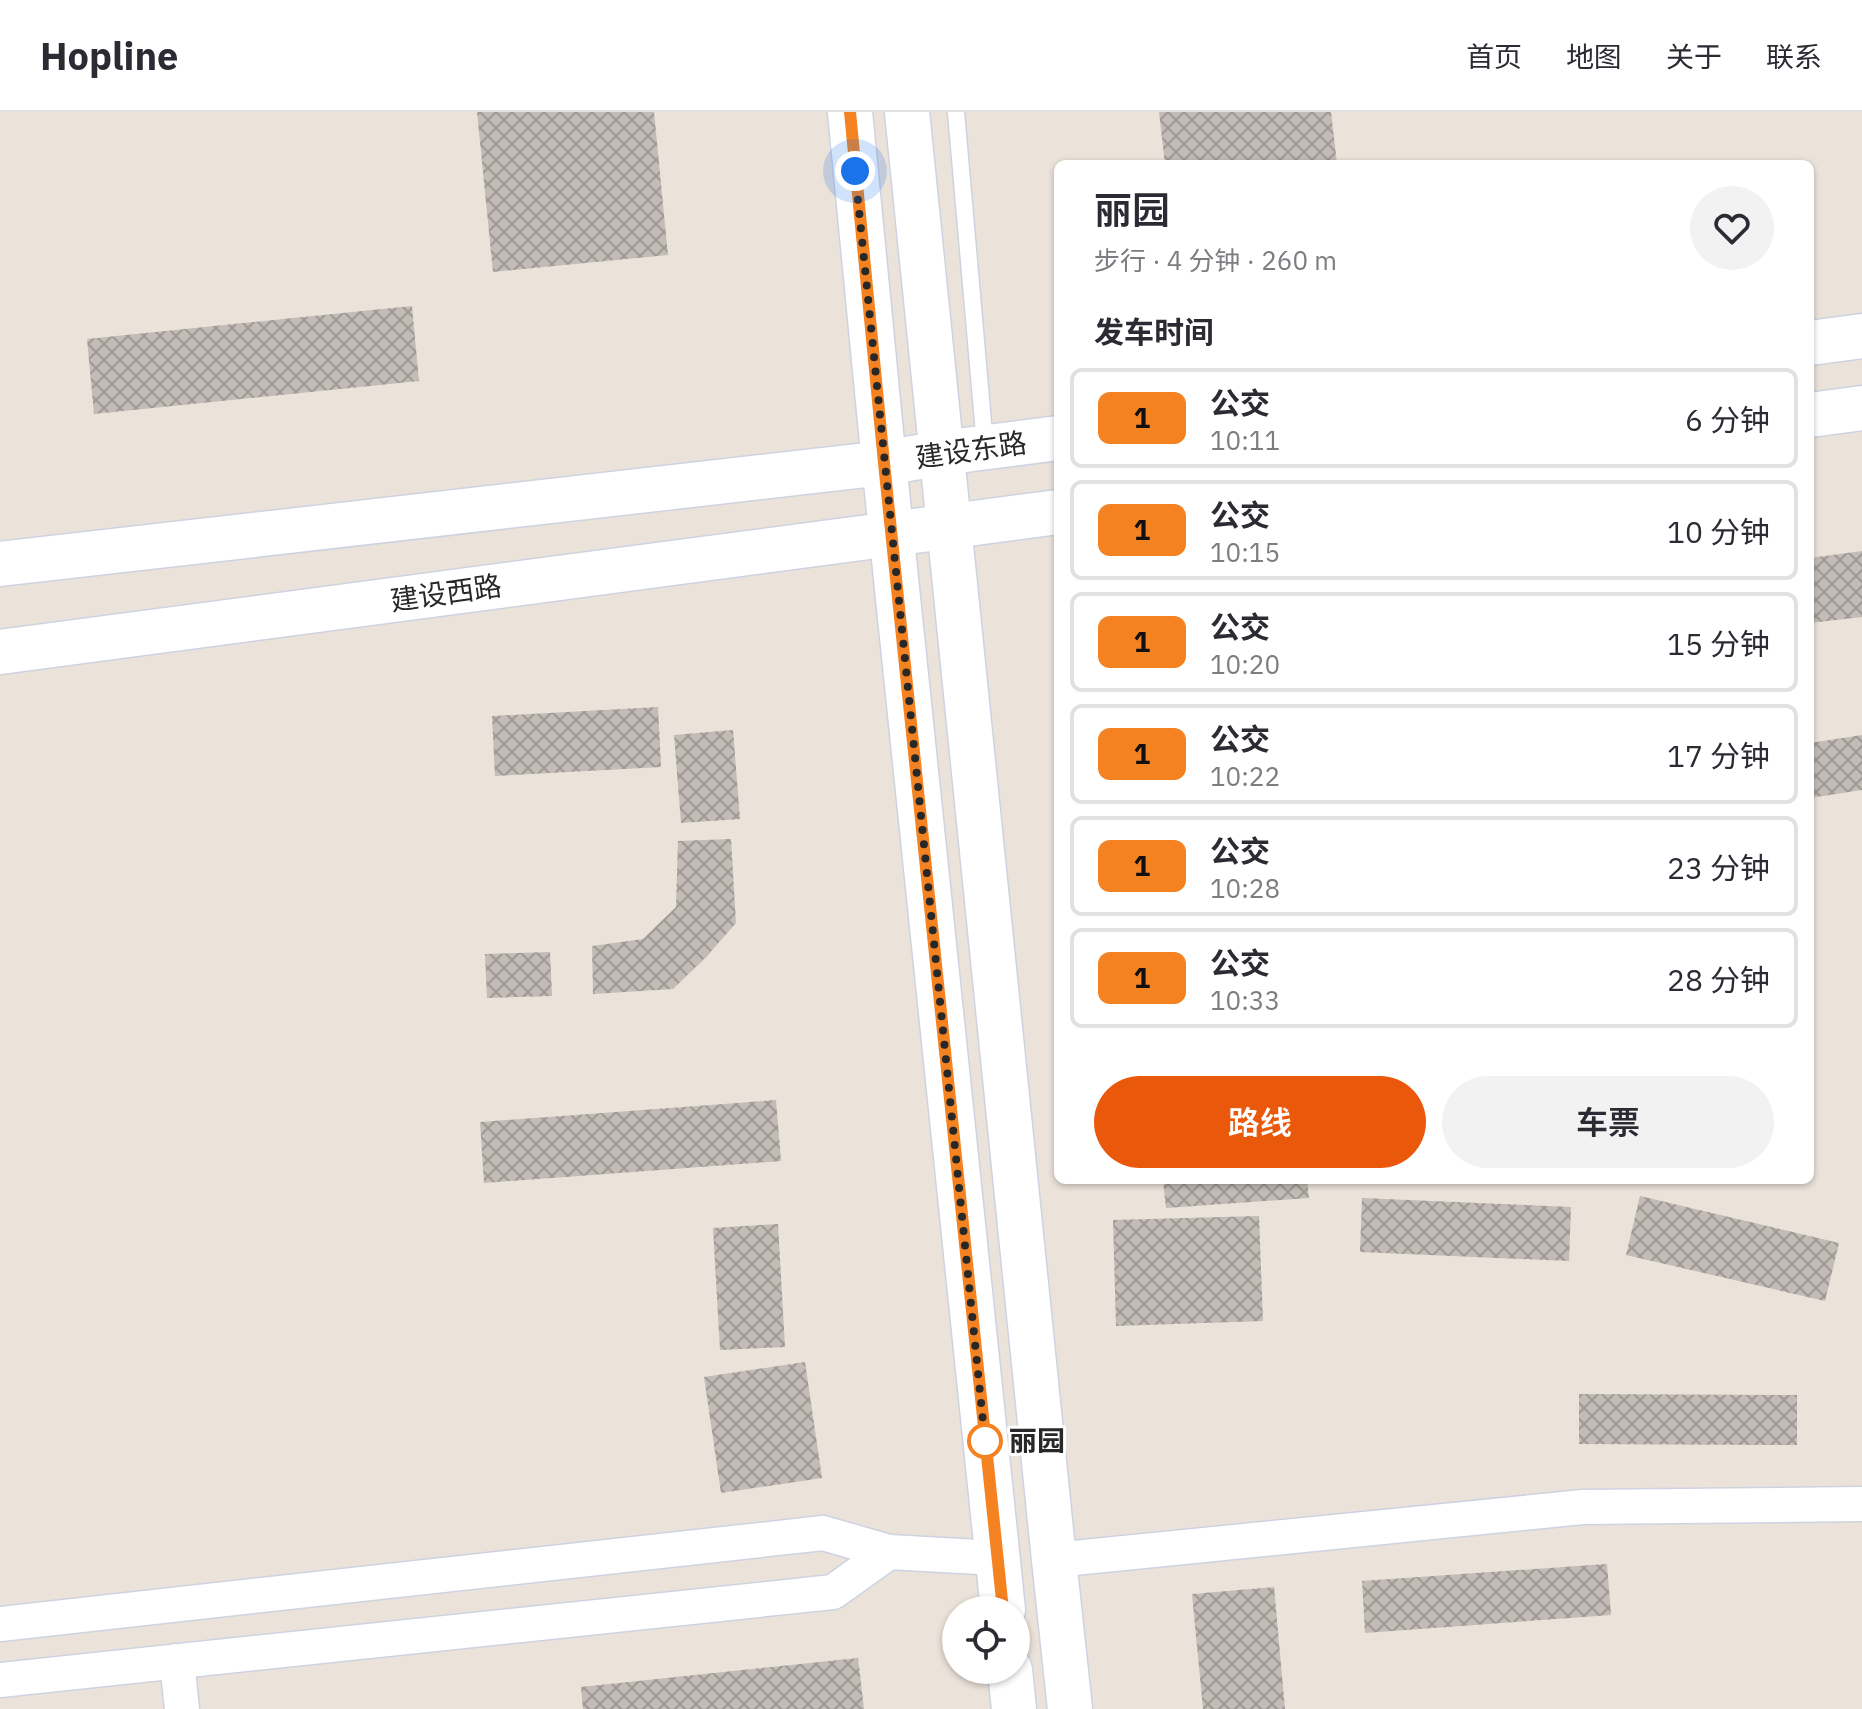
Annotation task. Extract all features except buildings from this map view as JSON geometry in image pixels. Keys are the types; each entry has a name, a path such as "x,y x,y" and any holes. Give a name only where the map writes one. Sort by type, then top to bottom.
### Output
{"main road":[{"path":"850,112 1001,1596"},
{"path":"907,112 1070,1709"},
{"path":"1814,342 1862,336"},
{"path":"1814,414 1862,408"},
{"name":"建设东路","path":"884,463 1054,439"},
{"path":"0,564 884,463"},
{"path":"892,533 1054,513"},
{"name":"建设西路","path":"0,652 892,533"},
{"path":"1011,1684 1014,1709"}],"street":[{"path":"1054,1560 1583,1507 1862,1504"},
{"path":"0,1624 823,1533 889,1552 997,1558"},
{"path":"0,1680 833,1592 889,1552"},
{"path":"177,1661 182,1709"}],"lane":[{"path":"956,112 985,448"}],"bus line":[{"name":"1","path":"850,112 1001,1596"}],"place":[{"name":"丽园","path":"985,1441"}],"route":[{"path":"855,171 985,1441"}]}
